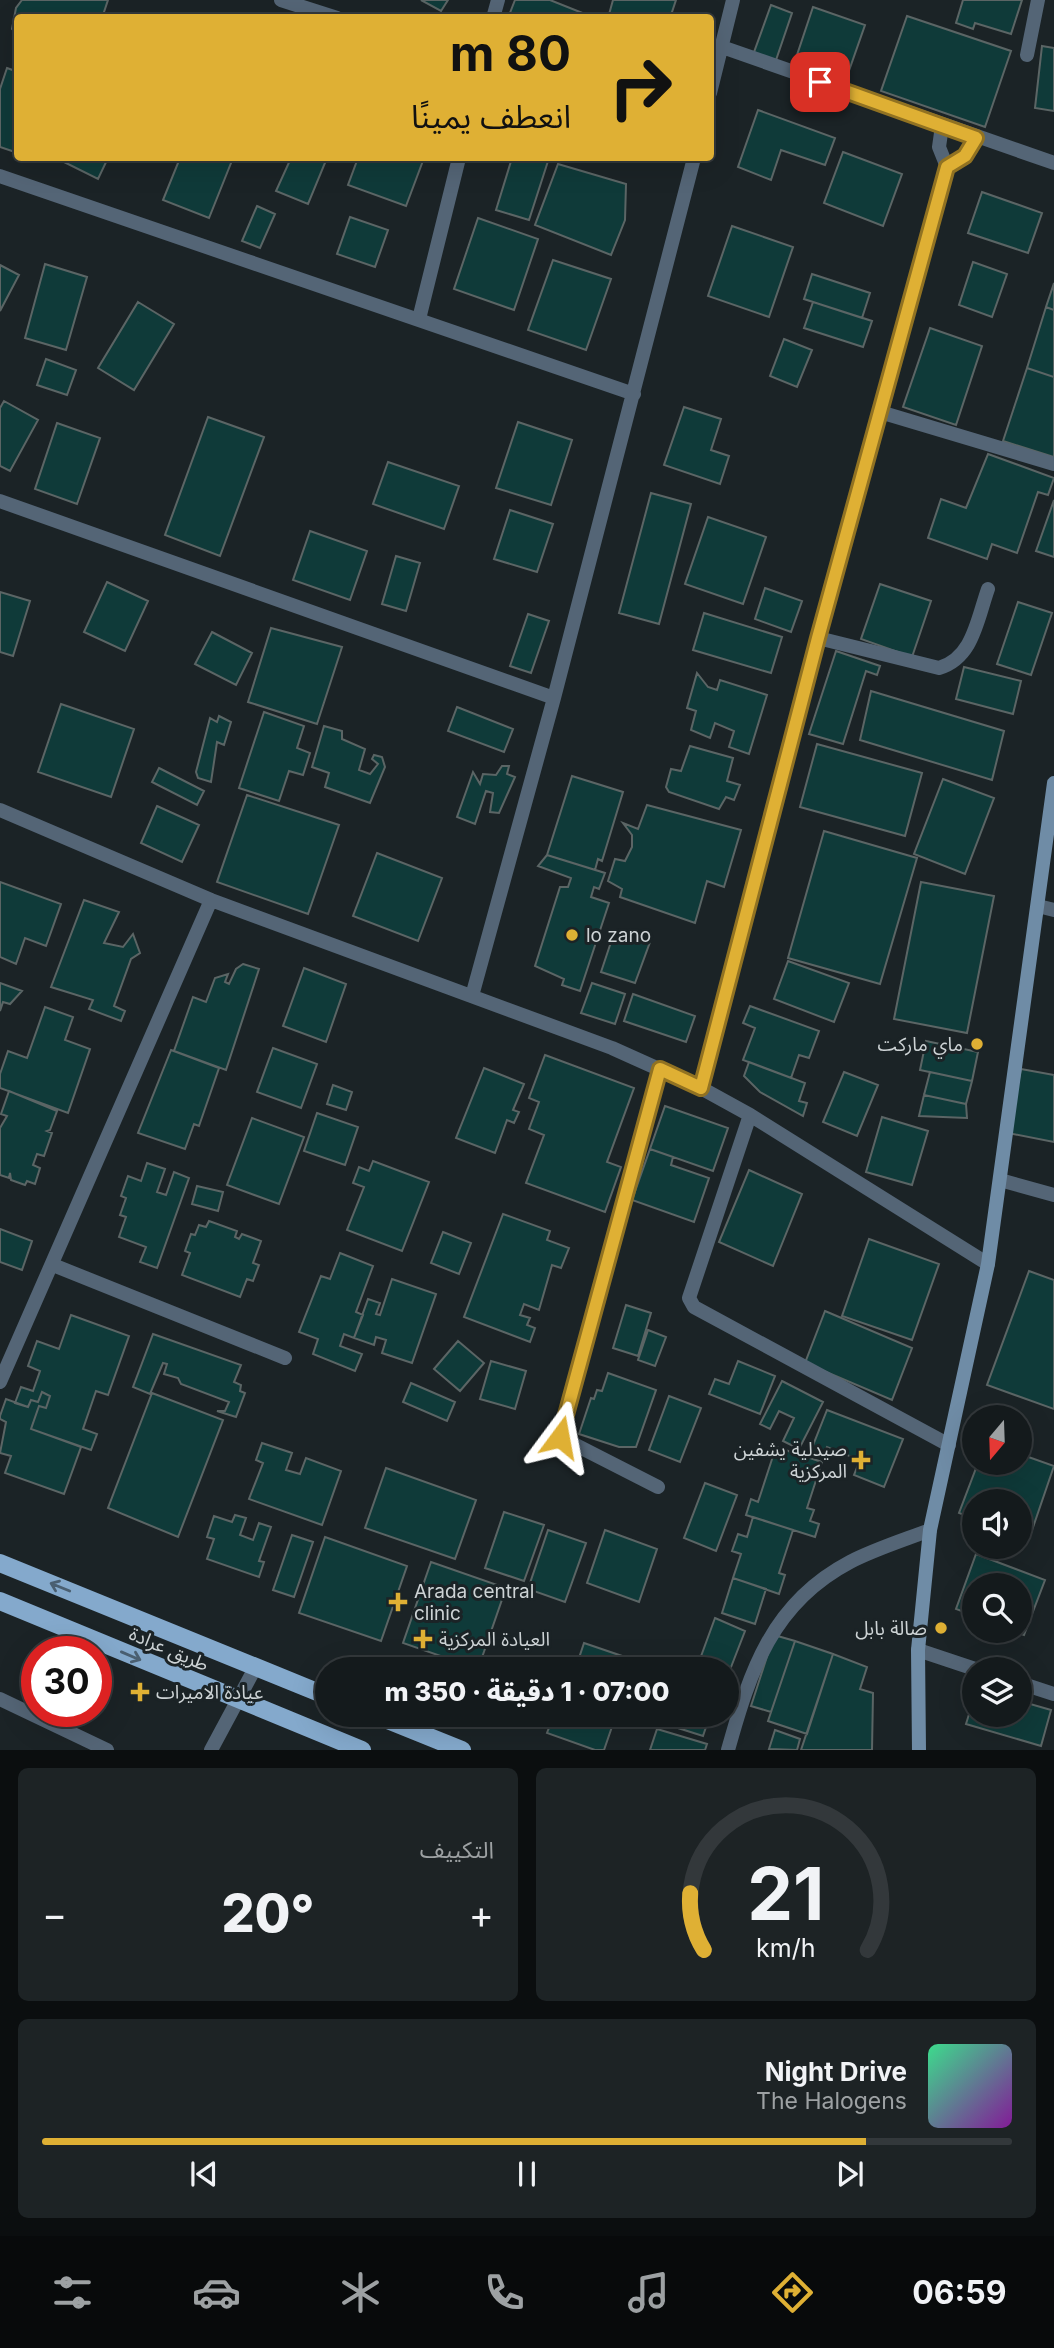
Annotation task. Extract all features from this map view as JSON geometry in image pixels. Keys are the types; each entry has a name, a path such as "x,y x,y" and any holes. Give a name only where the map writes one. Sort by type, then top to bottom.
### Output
{"main road":[{"path":"919,1749 918,1650 930,1530 988,1264 1054,783"},
{"name":"طريق عرادة","path":"0,1563 315,1691"},
{"name":"طريق عرادة","path":"0,1601 362,1749"},
{"path":"406,1727 462,1749"}],"street":[{"path":"281,0 325,14"},
{"path":"714,78 733,0"},
{"path":"1027,55 1038,0"},
{"path":"722,47 976,138 1054,163"},
{"path":"701,1088 818,638 947,167 939,147 942,126"},
{"path":"947,167 965,156 976,138"},
{"path":"419,319 458,161"},
{"path":"472,996 554,698 693,161"},
{"path":"0,176 634,394"},
{"path":"880,412 1054,464"},
{"path":"0,501 554,698"},
{"path":"818,638 939,668 953,664 964,654 988,589"},
{"path":"0,810 211,900 660,1069 750,1115 988,1264"},
{"path":"0,1382 211,900"},
{"path":"1038,906 1054,910"},
{"path":"658,1486 560,1437 660,1069"},
{"path":"750,1115 690,1298 694,1307 949,1445"},
{"path":"1000,1180 1054,1195"},
{"path":"52,1265 285,1359"},
{"path":"728,1749 748,1678 764,1645 789,1611 829,1575 851,1562 930,1530"},
{"path":"918,1650 962,1665"},
{"path":"211,1749 256,1668"},
{"path":"1032,1688 1054,1695"},
{"path":"0,1699 107,1749"}],"building":[{"path":"22,0 108,0 103,14 15,14"},
{"path":"421,0 448,0 441,11"},
{"path":"515,0 550,0 585,14 510,14"},
{"path":"613,0 676,0 671,14 609,14"},
{"path":"963,0 1022,0 1011,34 975,23 973,29 956,23"},
{"path":"771,5 792,13 775,63 753,55"},
{"path":"813,7 865,25 845,82 794,64"},
{"path":"907,16 1011,51 985,127 881,91"},
{"path":"1042,46 1054,48 1054,111 1035,108"},
{"path":"7,68 14,71 14,152 0,147 0,89"},
{"path":"758,110 835,138 825,165 781,150 771,180 738,167"},
{"path":"843,152 902,174 883,226 824,203"},
{"path":"62,161 107,161 98,179"},
{"path":"179,161 232,161 209,218 163,200"},
{"path":"290,161 326,161 308,204 276,191"},
{"path":"357,161 423,161 406,206 348,185"},
{"path":"511,161 548,161 529,220 496,210"},
{"path":"558,164 626,184 625,220 611,255 535,225"},
{"path":"982,192 1042,213 1028,253 968,233"},
{"path":"257,206 275,214 260,248 242,241"},
{"path":"350,217 388,230 375,267 337,254"},
{"path":"478,218 538,239 514,310 454,289"},
{"path":"732,226 793,247 769,317 708,296"},
{"path":"553,260 611,279 586,350 528,330"},
{"path":"973,262 1007,274 992,317 959,305"},
{"path":"45,264 87,277 66,350 25,338"},
{"path":"0,265 19,275 0,311"},
{"path":"812,274 870,293 862,318 804,299"},
{"path":"1054,283 1054,310 1046,307"},
{"path":"138,302 174,324 134,390 98,368"},
{"path":"813,302 872,321 863,347 804,328"},
{"path":"1046,307 1054,310 1054,377 1027,368"},
{"path":"930,328 982,346 956,425 903,407"},
{"path":"784,339 812,350 797,387 770,376"},
{"path":"46,359 76,370 67,395 37,385"},
{"path":"1027,368 1054,377 1054,457 1003,441"},
{"path":"4,401 38,420 10,471 0,466 0,408"},
{"path":"684,407 721,419 711,450 729,456 720,484 664,465"},
{"path":"208,417 264,437 220,556 165,535"},
{"path":"518,422 572,440 551,505 496,488"},
{"path":"57,423 100,438 77,504 35,489"},
{"path":"988,454 1054,478 1048,495 1038,492 1017,553 992,544 987,559 928,538 941,499 966,508"},
{"path":"388,462 459,486 444,529 373,504"},
{"path":"651,493 691,504 659,624 619,613"},
{"path":"1054,500 1054,557 1036,551"},
{"path":"510,510 553,524 537,572 494,559"},
{"path":"708,517 766,537 743,604 685,584"},
{"path":"310,531 367,551 350,600 293,580"},
{"path":"396,556 420,563 406,611 382,604"},
{"path":"107,582 148,601 125,651 84,632"},
{"path":"880,584 931,601 912,657 861,639"},
{"path":"765,588 802,601 791,632 755,619"},
{"path":"0,592 30,601 13,656 0,652"},
{"path":"1018,602 1052,613 1031,675 997,664"},
{"path":"704,613 782,637 771,673 693,650"},
{"path":"528,614 549,621 531,673 510,666"},
{"path":"271,628 342,647 317,724 248,702"},
{"path":"212,632 252,653 236,685 195,664"},
{"path":"836,651 880,666 877,675 866,671 843,744 809,734"},
{"path":"964,667 1021,681 1013,714 956,699"},
{"path":"697,673 708,687 717,690 720,680 767,695 749,754 729,747 734,731 715,723 710,738 691,730 696,711 687,708"},
{"path":"871,691 1004,731 992,780 860,740"},
{"path":"61,704 134,729 111,797 38,772"},
{"path":"457,707 513,729 504,752 448,731"},
{"path":"264,712 304,726 297,748 310,753 303,775 289,771 279,801 239,788"},
{"path":"219,716 231,722 224,745 217,742 211,782 198,778 196,772 210,718 217,722"},
{"path":"324,726 342,731 342,739 365,749 359,770 370,774 378,764 372,759 374,755 382,757 385,767 370,803 325,787 329,773 312,767"},
{"path":"817,744 922,773 905,836 800,807"},
{"path":"690,746 733,758 727,781 740,785 734,800 726,797 719,809 669,792 666,787 671,769 681,771"},
{"path":"502,766 509,766 507,774 515,777 499,813 490,812 493,793 486,791 475,824 457,817 473,772 480,784 483,774 496,775"},
{"path":"159,768 204,791 197,805 152,782"},
{"path":"572,776 623,792 602,861 598,859 595,870 547,855"},
{"path":"943,779 994,798 965,874 914,854"},
{"path":"247,795 339,825 308,914 217,882"},
{"path":"647,805 741,830 724,887 707,881 695,923 620,897 622,889 608,881 615,859 625,861 632,847 632,835 623,823 638,829"},
{"path":"157,806 199,825 182,862 141,843"},
{"path":"824,831 917,858 880,984 788,958"},
{"path":"377,853 442,878 418,941 353,916"},
{"name":"lo zano","path":"547,855 605,873 599,889 594,887 591,897 609,903 580,991 562,985 564,979 535,966 560,887 568,887 571,878 538,866"},
{"path":"0,882 61,904 46,946 25,938 16,964 0,957"},
{"path":"921,882 994,896 967,1033 894,1019"},
{"path":"84,900 119,912 104,943 123,947 133,934 140,953 131,959 114,1006 125,1011 121,1021 89,1009 93,1000 51,987"},
{"path":"615,930 650,942 635,983 601,972"},
{"path":"788,961 849,983 834,1022 774,999"},
{"path":"243,964 259,969 226,1070 174,1051 193,997 206,1002 215,978 228,974 225,982 229,984 236,969"},
{"path":"304,968 346,984 326,1042 283,1026"},
{"path":"0,983 22,991 10,1004 3,1002 0,1011"},
{"path":"592,983 625,994 615,1024 581,1013"},
{"path":"633,994 695,1016 686,1042 624,1021"},
{"path":"750,1006 819,1031 809,1058 799,1055 791,1078 743,1060 755,1028 743,1023"},
{"path":"45,1007 73,1017 65,1040 90,1049 68,1113 0,1088 0,1074 8,1051 27,1058"},
{"path":"926,1041 978,1052 972,1081 920,1070"},
{"path":"273,1048 317,1064 301,1108 257,1092"},
{"path":"171,1050 219,1068 199,1126 194,1124 185,1149 138,1133"},
{"path":"545,1055 634,1088 607,1162 621,1167 605,1212 526,1183 544,1135 529,1129 539,1102 529,1098"},
{"path":"749,1062 805,1083 799,1101 807,1103 803,1116 760,1092 744,1076"},
{"path":"484,1068 524,1084 513,1110 519,1112 514,1123 507,1120 495,1153 456,1138"},
{"path":"1021,1069 1054,1075 1054,1142 1008,1133"},
{"path":"844,1072 878,1085 857,1136 823,1122"},
{"path":"930,1072 972,1081 966,1104 924,1095"},
{"path":"333,1085 352,1092 346,1110 327,1104"},
{"path":"9,1091 57,1111 50,1130 47,1131 52,1133 44,1156 37,1154 33,1165 40,1168 35,1184 27,1181 25,1185 11,1180 10,1173 9,1178 0,1175 0,1128 7,1116 1,1114"},
{"path":"924,1095 966,1104 967,1118 919,1116"},
{"path":"665,1106 728,1128 713,1171 650,1149"},
{"path":"317,1113 358,1127 345,1165 304,1151"},
{"path":"882,1117 928,1131 912,1185 866,1172"},
{"path":"252,1118 304,1137 279,1204 227,1185"},
{"path":"650,1149 673,1157 671,1165 709,1178 694,1222 632,1200"},
{"path":"373,1161 429,1182 402,1251 347,1230 364,1187 353,1183 359,1167 369,1171"},
{"path":"147,1163 165,1169 157,1192 166,1195 174,1172 189,1178 157,1268 140,1262 146,1247 119,1237 126,1217 120,1215 126,1198 121,1196 128,1176 141,1181"},
{"path":"749,1170 802,1194 773,1266 719,1242"},
{"path":"197,1186 223,1192 218,1211 192,1204"},
{"path":"503,1214 550,1231 547,1240 569,1248 561,1268 552,1265 539,1310 524,1304 520,1315 530,1318 527,1325 535,1328 530,1342 464,1317"},
{"path":"209,1221 237,1231 235,1237 239,1239 242,1234 261,1241 253,1263 259,1265 253,1281 247,1279 240,1297 182,1275 190,1253 185,1251 191,1234 195,1235 199,1225 206,1227"},
{"path":"0,1229 32,1241 22,1270 0,1262"},
{"path":"443,1232 471,1243 459,1274 431,1263"},
{"path":"869,1239 939,1264 912,1340 842,1316"},
{"path":"340,1253 373,1266 356,1312 363,1315 354,1338 344,1334 340,1346 362,1354 355,1371 313,1354 318,1339 299,1332 321,1276 330,1279"},
{"path":"1029,1271 1054,1280 1054,1409 987,1385"},
{"path":"392,1279 436,1294 412,1363 382,1353 386,1340 376,1337 374,1345 354,1338 368,1299 380,1303 376,1314 380,1315"},
{"path":"626,1305 651,1313 638,1356 613,1348"},
{"path":"825,1311 912,1348 892,1400 805,1363"},
{"path":"71,1315 129,1336 108,1395 96,1391 83,1429 97,1434 91,1450 31,1429 39,1406 46,1408 50,1396 42,1392 38,1402 31,1400 28,1407 15,1403 21,1387 33,1391 40,1371 28,1366 37,1341 59,1349"},
{"path":"648,1330 666,1337 655,1366 638,1360"},
{"path":"153,1334 241,1365 234,1382 241,1385 240,1391 245,1393 236,1417 217,1411 225,1411 229,1402 181,1384 178,1378 164,1374 167,1364 163,1363 150,1394 133,1387"},
{"path":"458,1341 484,1363 460,1391 434,1369"},
{"path":"491,1361 526,1371 515,1409 480,1399"},
{"path":"738,1361 775,1376 760,1414 709,1394 715,1379 729,1384"},
{"path":"608,1373 656,1390 636,1447 619,1447 579,1434 591,1398 594,1399 597,1390 602,1391"},
{"path":"782,1381 823,1402 799,1449 783,1441 794,1418 779,1411 770,1429 760,1424"},
{"path":"411,1383 455,1402 447,1421 403,1402"},
{"path":"42,1392 50,1396 46,1408 39,1406 31,1429 81,1447 64,1494 5,1473 11,1456 0,1453 6,1422 0,1419 0,1416 6,1399 28,1407 31,1400 38,1402"},
{"path":"152,1393 223,1420 178,1537 108,1508"},
{"path":"669,1396 701,1408 680,1462 649,1450"},
{"path":"827,1410 903,1439 884,1487 854,1475 860,1460 827,1447 823,1458 810,1453"},
{"path":"262,1443 292,1453 286,1470 300,1474 306,1458 341,1471 322,1525 249,1499 263,1463 256,1460"},
{"path":"776,1447 822,1462 807,1508 814,1510 810,1521 819,1524 815,1537 746,1515 751,1499 758,1502"},
{"path":"1032,1458 1054,1466 1032,1530 1032,1489 968,1489 973,1475 1032,1475"},
{"path":"386,1468 476,1500 455,1559 365,1528"},
{"path":"705,1483 737,1495 716,1551 684,1538"},
{"path":"504,1512 544,1525 524,1581 485,1568"},
{"path":"235,1515 246,1518 240,1535 253,1540 259,1523 271,1527 259,1561 264,1562 259,1577 207,1559 214,1539 207,1537 214,1516 232,1522"},
{"path":"753,1517 793,1530 779,1573 785,1575 779,1594 733,1578 741,1554 732,1551 738,1534 747,1537"},
{"path":"548,1530 586,1543 565,1602 528,1589"},
{"path":"605,1530 657,1549 639,1602 587,1583"},
{"path":"292,1535 313,1542 294,1597 273,1590"},
{"path":"325,1537 407,1566 381,1641 299,1613"},
{"path":"974,1559 989,1559 1026,1573 969,1573"},
{"path":"431,1562 506,1588 482,1657 443,1657 403,1643"},
{"path":"1032,1575 1045,1580 1032,1614"},
{"path":"733,1578 766,1589 755,1624 722,1613"},
{"path":"962,1592 962,1611 956,1609"},
{"path":"715,1618 745,1631 735,1657 701,1657"},
{"path":"774,1635 795,1641 771,1712 751,1706"},
{"path":"795,1641 833,1654 807,1734 768,1721"},
{"path":"584,1643 625,1657 579,1657"},
{"path":"833,1654 867,1667 860,1689 873,1693 872,1750 801,1750"},
{"path":"1032,1704 1051,1710 1041,1746 976,1727 1032,1727"},
{"path":"549,1727 612,1727 604,1750 595,1750 547,1733"},
{"path":"678,1727 706,1727 703,1736"},
{"path":"657,1729 707,1744 705,1750 650,1750"},
{"path":"775,1730 800,1739 797,1750 769,1749"}],"place":[{"name":"lo zano","path":"572,935"},
{"name":"ماي ماركت","path":"977,1044"},
{"name":"صيدلية يشفين المركزية","path":"861,1460"},
{"name":"Arada central clinic","path":"398,1602"},
{"name":"صالة بابل","path":"941,1628"},
{"name":"العيادة المركزية","path":"423,1639"},
{"name":"عيادة الاميرات","path":"140,1692"}],"route":[{"path":"560,1437 660,1069 701,1088 818,638 947,167 965,156 976,138 820,82"}]}
